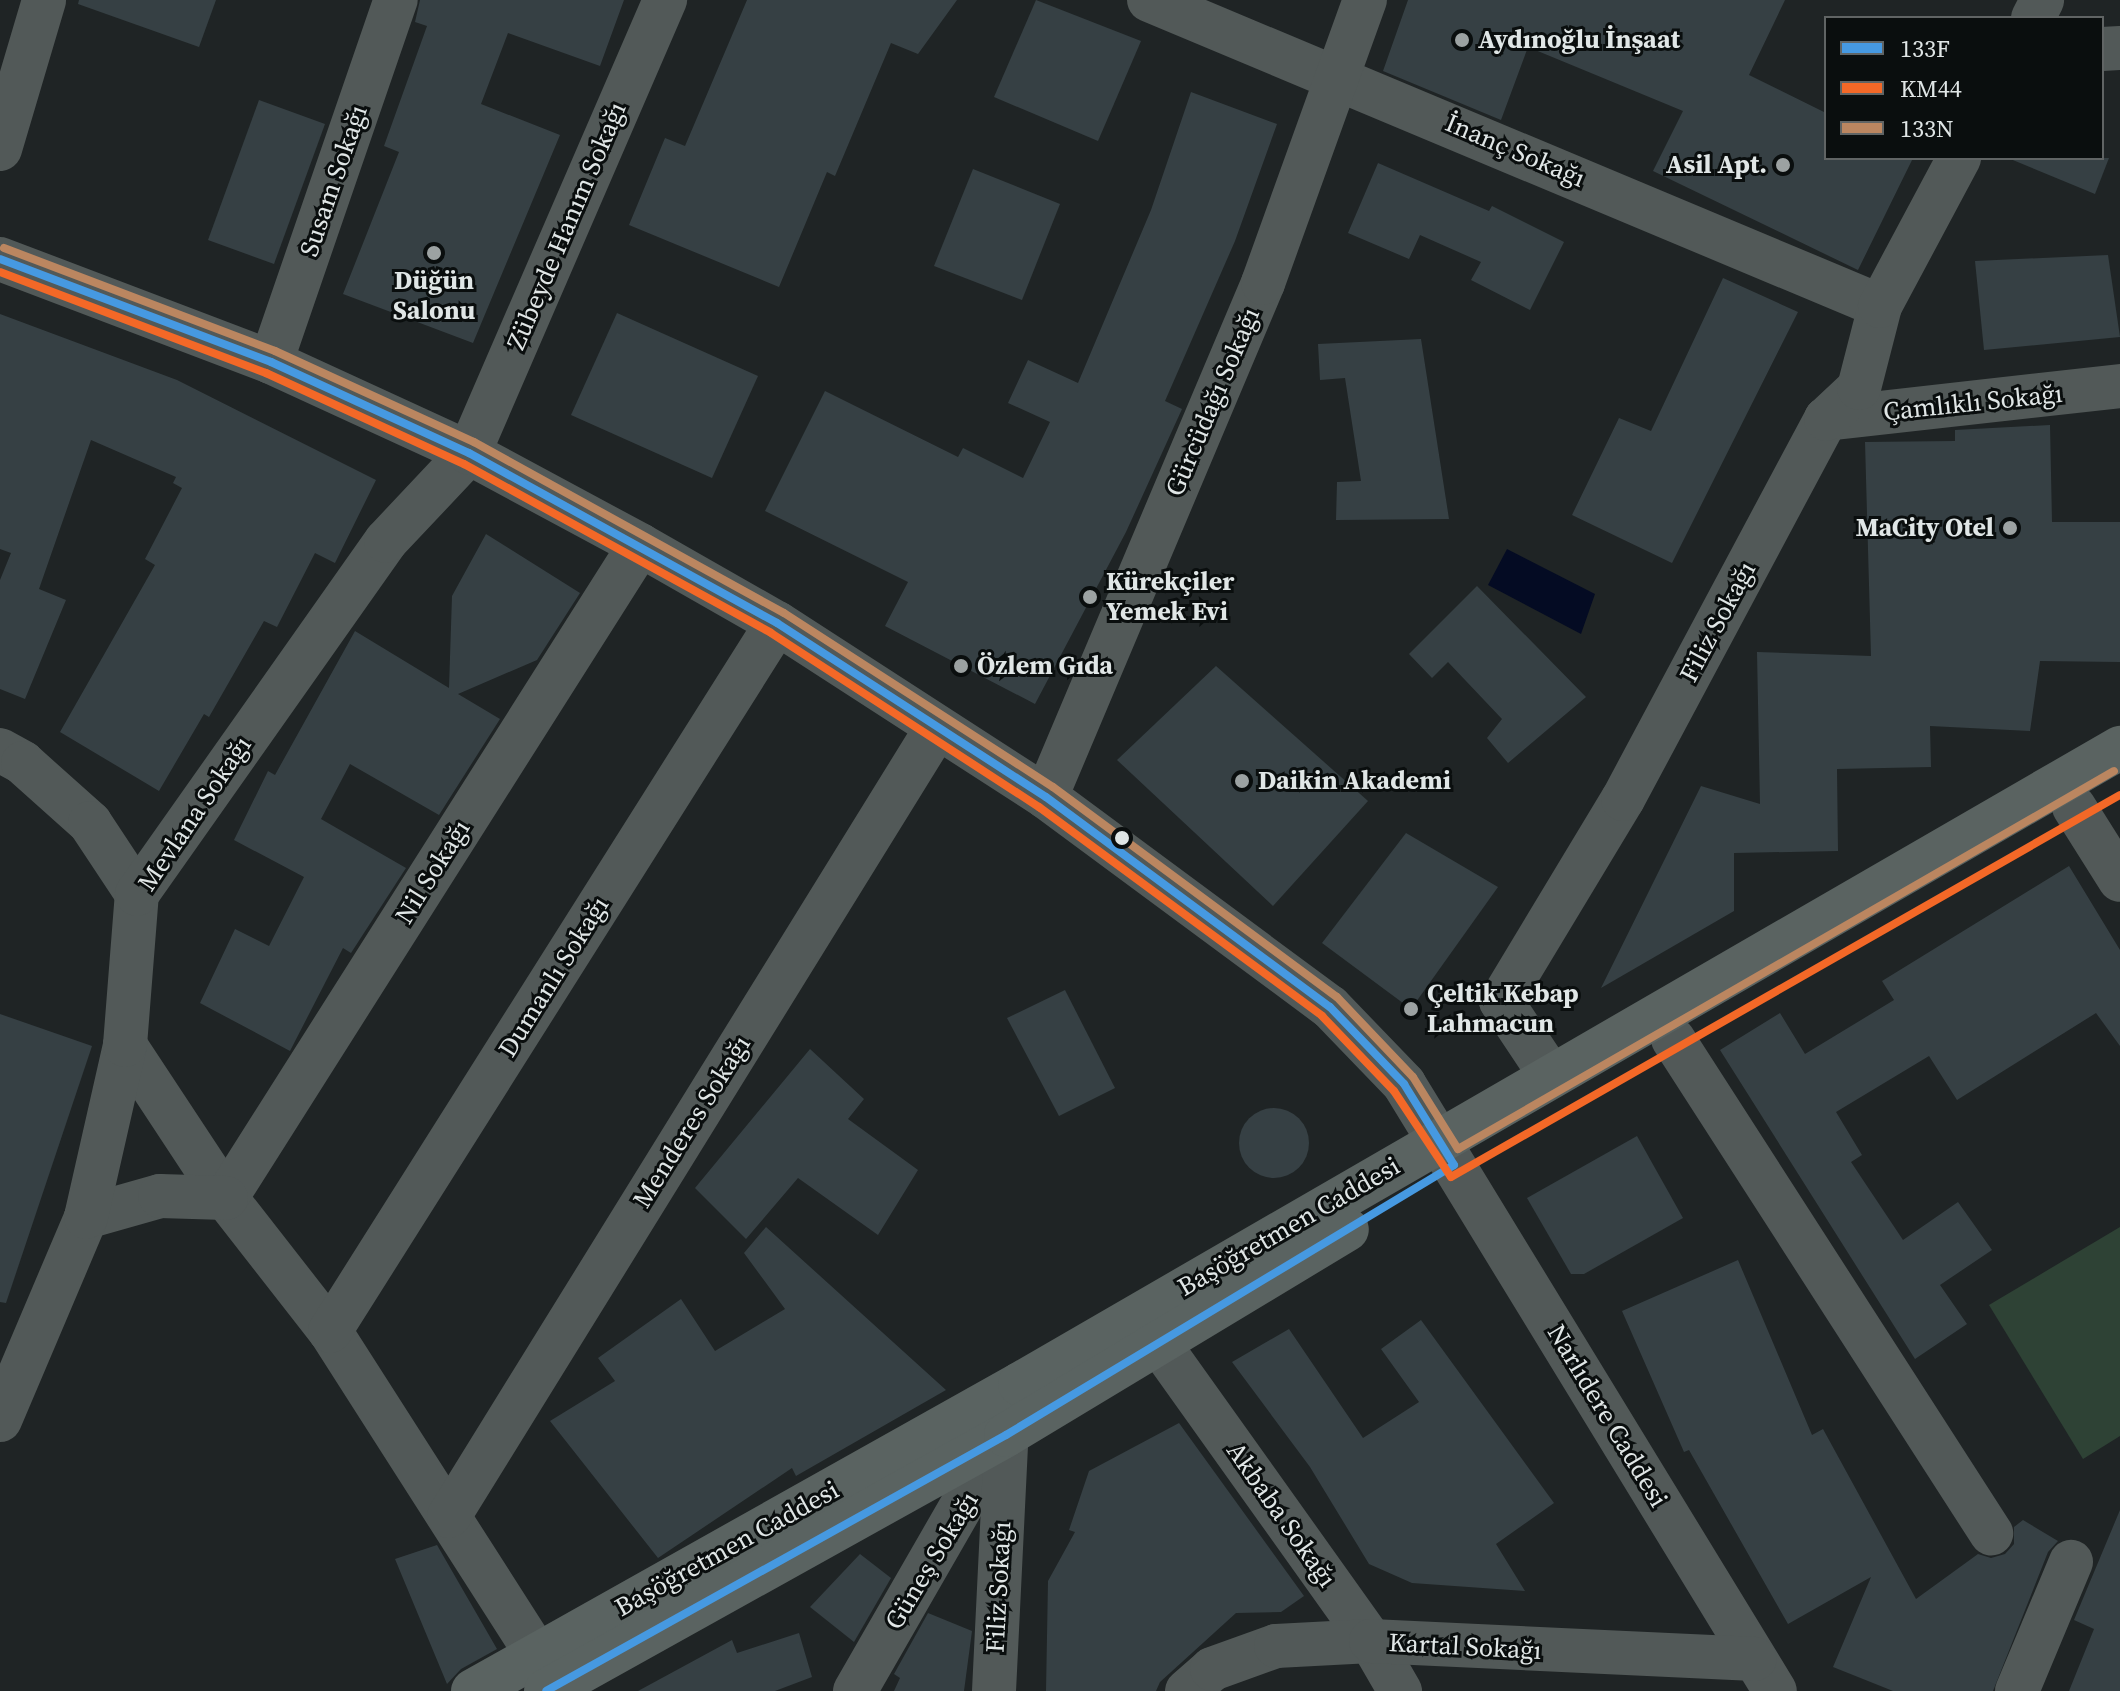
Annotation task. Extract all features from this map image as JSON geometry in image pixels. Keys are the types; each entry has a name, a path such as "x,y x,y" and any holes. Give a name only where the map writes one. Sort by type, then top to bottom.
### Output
{"main road":[{"name":"Başöğretmen Caddesi","path":"473,1691 547,1677 1006,1435 1157,1341 1447,1152 1551,1076 2120,748"},
{"name":"Başöğretmen Caddesi","path":"547,1677 1020,1384 1447,1152 1673,1039 2120,781"}],"street":[{"path":"0,149 44,0"},
{"name":"Susam Sokağı","path":"271,362 396,0"},
{"name":"Zübeyde Hanım Sokağı","path":"469,453 665,0"},
{"name":"İnanç Sokağı","path":"1149,0 1340,77 1880,306"},
{"name":"Gürcüdağı Sokağı","path":"1046,797 1223,382 1340,77 1365,0"},
{"name":"Filiz Sokağı","path":"1551,1076 1501,1001 1623,799 1826,419 1859,388 1880,306 1958,160"},
{"name":"Narlıdere Caddesi","path":"0,259 271,362 469,453 640,545 777,623 936,729 1046,797 1330,1007 1404,1084 1765,1675"},
{"name":"Çamlıklı Sokağı","path":"1826,419 2120,386"},
{"name":"Mevlana Sokağı","path":"0,1420 86,1217 125,1045 137,894 386,541 469,453"},
{"name":"Nil Sokağı","path":"226,1198 640,545"},
{"name":"Dumanlı Sokağı","path":"330,1331 777,623"},
{"name":"Menderes Sokağı","path":"449,1516 936,729"},
{"path":"0,750 23,763 90,823 137,894"},
{"path":"2074,807 2120,880"},
{"path":"1673,1039 1991,1533"},
{"path":"125,1045 226,1198 330,1331 449,1516 547,1677"},
{"path":"86,1217 160,1196 226,1198"},
{"name":"Akbaba Sokağı","path":"1157,1341 1371,1641 1400,1691"},
{"name":"Güneş Sokağı","path":"855,1691 1006,1435 1020,1384"},
{"name":"Filiz Sokağı","path":"994,1691 1006,1435"},
{"path":"2017,1691 2071,1562"},
{"name":"Kartal Sokağı","path":"1187,1691 1212,1669 1276,1646 1371,1641 1765,1675"}],"green space":[{"path":"2120,1227 2120,1436 2083,1459 1989,1305"}],"water":[{"path":"1507,549 1595,594 1581,634 1488,585"}],"building":[{"path":"79,0 216,0 199,47 78,4"},
{"path":"420,0 624,0 600,66 508,33 481,104 560,135 473,343 343,294 399,152 384,146 427,26 415,22"},
{"path":"747,0 957,0 918,54 891,43 835,176 827,172 779,287 629,225 665,138 685,146"},
{"path":"1036,0 1141,41 1098,141 994,97"},
{"path":"1408,0 1785,0 1749,75 1824,112 1824,160 1912,160 1858,270 1653,171 1683,111 1528,47 1501,120 1383,71"},
{"path":"1191,92 1277,124 1235,241 1165,401 1182,409 1126,532 1035,704 885,626 908,582 765,511 825,391 958,457 963,448 1023,478 1050,422 1008,403 1028,360 1078,383 1151,210"},
{"path":"259,100 325,124 274,264 208,240"},
{"path":"2109,158 2095,194 2013,160"},
{"path":"1378,163 1489,211 1492,206 1564,242 1530,310 1471,280 1481,262 1420,235 1409,259 1348,233"},
{"path":"973,169 1060,204 1022,300 934,266"},
{"path":"2108,255 2120,337 1984,350 1975,261"},
{"path":"1723,278 1798,312 1672,563 1572,515 1619,418 1651,431"},
{"path":"617,313 758,376 712,478 571,415"},
{"path":"0,314 177,380 376,480 335,563 315,553 277,627 264,621 209,717 204,714 159,791 60,732 155,565 145,559 182,488 173,483 176,477 91,440 39,589 66,600 25,699 0,689 0,580 11,553 0,549"},
{"path":"1421,339 1449,519 1336,520 1337,482 1361,481 1345,378 1320,380 1318,344"},
{"path":"2050,425 2052,522 2120,522 2120,662 2040,661 2030,731 1930,726 1931,767 1837,769 1838,851 1734,853 1734,911 1601,988 1701,786 1760,804 1757,652 1871,656 1865,442 1955,441 1955,430"},
{"path":"486,534 580,593 537,660 458,694 500,719 439,815 350,764 321,819 406,868 351,953 343,948 290,1051 200,1003 235,929 269,946 304,877 234,840 268,771 275,775 355,631 449,688 452,596"},
{"path":"1477,586 1586,697 1508,763 1487,738 1502,719 1448,662 1432,678 1409,654"},
{"name":"Daikin Akademi","path":"1216,666 1368,801 1273,906 1117,760"},
{"path":"1406,833 1498,887 1411,1009 1322,943"},
{"path":"2069,866 2120,950 2120,1046 2096,1013 1957,1100 1929,1056 1836,1112 1862,1155 1851,1162 1903,1240 1958,1202 1992,1250 1940,1285 1967,1324 1915,1359 1720,1050 1780,1013 1805,1054 1894,1000 1882,981"},
{"path":"1065,990 1115,1088 1059,1116 1007,1018"},
{"path":"0,1014 92,1046 6,1303 0,1302"},
{"path":"810,1049 864,1099 848,1119 918,1170 878,1235 798,1178 746,1239 695,1188"},
{"path":"1274,1108 1299,1118 1309,1143 1299,1168 1274,1178 1249,1168 1239,1143 1249,1118"},
{"path":"1637,1136 1683,1218 1584,1274 1571,1274 1527,1198"},
{"path":"766,1227 946,1390 796,1476 792,1468 658,1558 550,1421 615,1381 598,1358 681,1299 715,1351 785,1309 744,1253"},
{"path":"1738,1260 1812,1435 1823,1429 1916,1599 1978,1554 1991,1558 2005,1554 2014,1544 2014,1527 2023,1520 2058,1541 2048,1552 1993,1691 1893,1691 1833,1667 1871,1577 1788,1624 1689,1450 1684,1452 1622,1311"},
{"path":"1421,1320 1554,1503 1496,1544 1525,1591 1412,1583 1369,1564 1310,1467 1232,1362 1289,1329 1363,1438 1419,1402 1381,1349"},
{"path":"1179,1423 1304,1596 1281,1612 1236,1613 1160,1682 1156,1691 1046,1691 1048,1581 1075,1532 1069,1530 1089,1471"},
{"path":"2120,1510 2120,1691 2069,1691 2094,1629 2074,1620"},
{"path":"437,1545 497,1649 461,1669 447,1684 395,1559"},
{"path":"860,1554 891,1578 854,1642 810,1607"},
{"path":"928,1613 972,1631 964,1691 894,1691 900,1678 894,1674"},
{"path":"799,1633 812,1677 775,1691 638,1691 732,1640 737,1653"}],"transit line":[{"name":"133N","path":"4,248 275,351 474,442 784,613 1053,787 1337,997 1413,1077 1458,1149 2114,771"},
{"name":"133F","path":"0,259 271,362 469,453 777,623 1046,797 1330,1007 1404,1084 1454,1165 1006,1435 546,1691"},
{"name":"KM44","path":"0,272 266,373 464,464 771,633 1039,807 1322,1016 1394,1091 1451,1177 2120,795"}],"place":[{"name":"Aydınoğlu İnşaat","path":"1462,40"},
{"name":"Asil Apt.","path":"1783,165"},
{"name":"Düğün Salonu","path":"434,253"},
{"name":"MaCity Otel","path":"2010,528"},
{"name":"Kürekçiler Yemek Evi","path":"1090,597"},
{"name":"Özlem Gıda","path":"961,666"},
{"name":"Daikin Akademi","path":"1242,781"},
{"name":"Çeltik Kebap Lahmacun","path":"1411,1009"}]}
